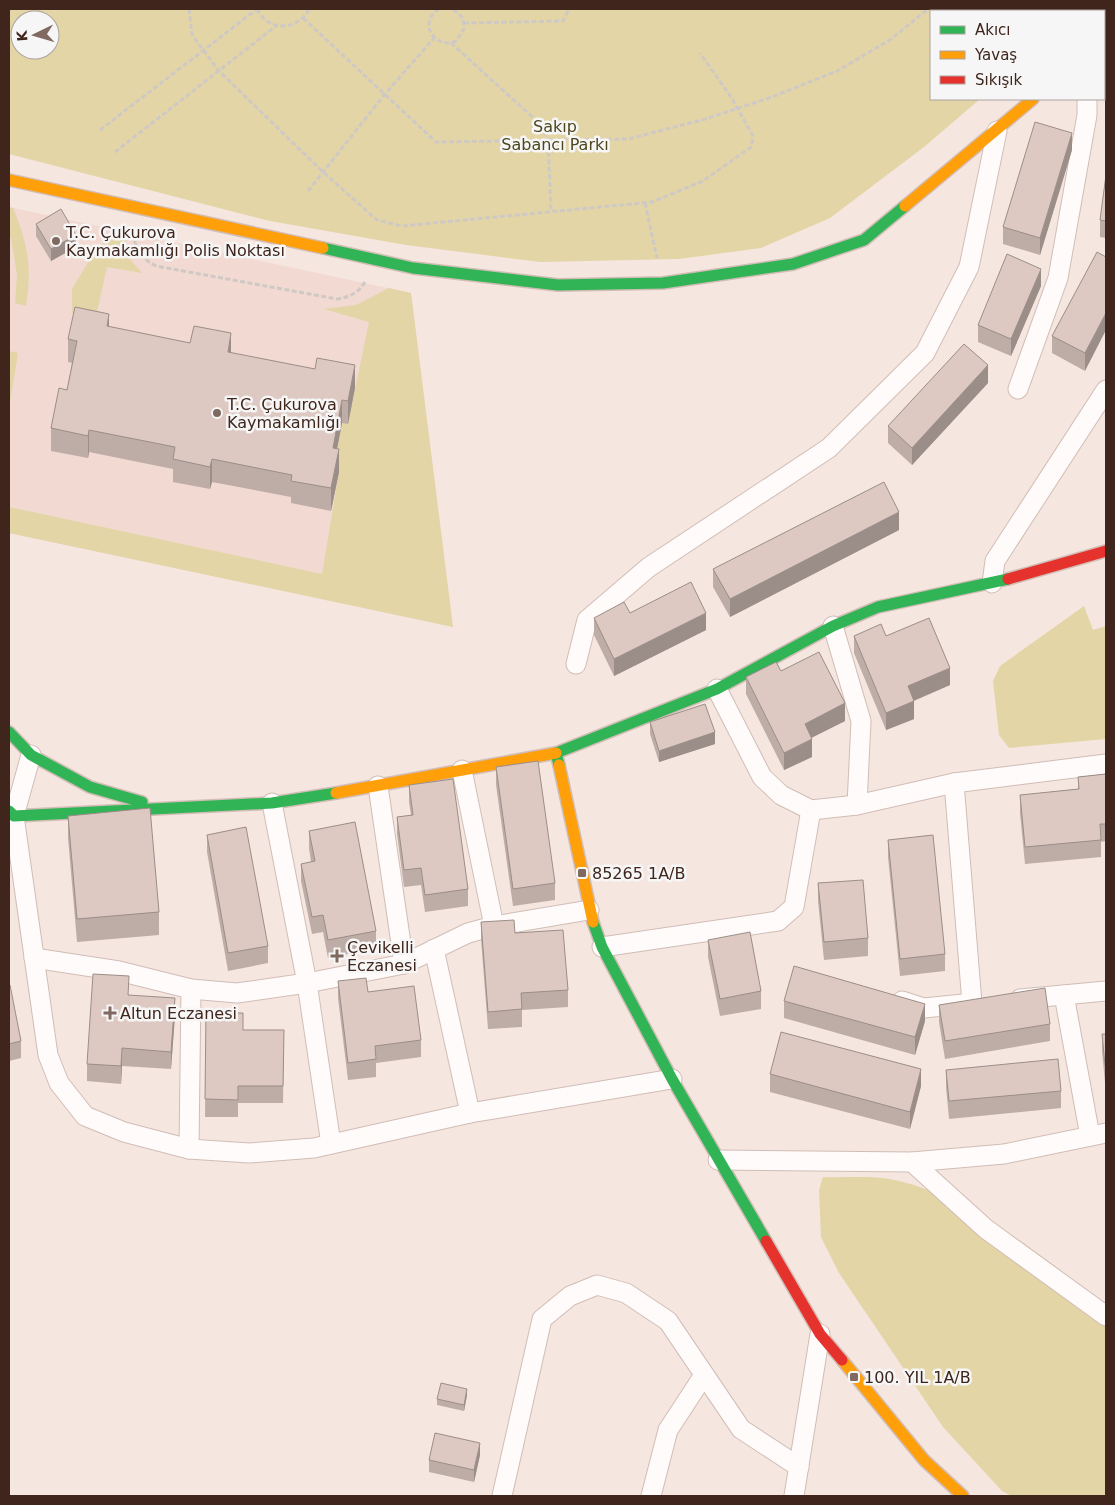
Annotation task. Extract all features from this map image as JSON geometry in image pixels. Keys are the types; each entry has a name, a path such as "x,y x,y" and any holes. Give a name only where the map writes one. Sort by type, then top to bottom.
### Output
{"street":[{"path":"9,180 413,268 558,285 663,283 702,279 793,264 864,240 1032,100"},
{"path":"1018,389 1058,278 1088,115 1087,100"},
{"path":"576,664 587,620 649,567 829,448 925,353 969,267 997,131"},
{"path":"992,583 995,561 1106,390"},
{"path":"11,813 272,803 378,786 556,753 717,689 833,626 878,607 992,583 1106,551"},
{"path":"833,626 860,720 857,805"},
{"path":"717,689 762,777 781,796 810,810 857,805 954,783 1106,764"},
{"path":"9,732 31,755 90,787 165,807"},
{"path":"556,753 590,910 602,947 672,1079 820,1334 924,1460 963,1496"},
{"path":"31,755 11,813 48,1055 60,1083 86,1116 124,1132 189,1148 249,1153 314,1148 470,1113 672,1079"},
{"path":"462,770 494,926"},
{"path":"954,783 987,1002"},
{"path":"378,786 404,964"},
{"path":"272,803 307,983 331,1144"},
{"path":"602,947 778,921 794,907 810,810"},
{"path":"34,958 119,971 191,989 237,993 307,983 404,964 468,934 494,926 590,910"},
{"path":"434,949 470,1113"},
{"path":"189,1148 191,989"},
{"path":"887,996 924,1008 1106,991"},
{"path":"718,1160 912,1162 1004,1154 1098,1134 1064,995"},
{"path":"912,1162 986,1229 1106,1316"},
{"path":"502,1496 542,1319 570,1296 597,1285 626,1293 668,1321 741,1429 799,1467"},
{"path":"794,1496 820,1334"},
{"path":"651,1496 668,1430 704,1374"}],"path":[{"path":"189,9 192,35 219,71 322,172 377,220 402,226 652,202 703,180 751,147 754,136 738,108 700,53"},
{"path":"100,130 257,9 267,22 276,26 295,24 303,18 309,9"},
{"path":"439,9 434,12 428,22 430,34 439,42 451,42 460,38 464,24 460,13 453,9"},
{"path":"464,24 563,21 569,9"},
{"path":"303,18 436,142 628,139 702,120 837,71 890,40 928,9"},
{"path":"115,152 276,26"},
{"path":"308,191 385,94 434,38"},
{"path":"451,42 539,123 548,140 551,212"},
{"path":"645,203 663,283"},
{"path":"135,227 134,235 138,252 143,258 156,266 338,299 348,297 357,292 366,277"}],"shaded area":[{"name":"T.C. Çukurova Kaymakamlığı","path":"9,207 411,293 453,627 9,533"}],"green space":[{"name":"Sakıp Sabancı Parkı","path":"9,9 988,9 930,10 930,100 979,100 924,147 830,218 761,248 679,259 540,262 406,245 270,221 9,154"},
{"path":"9,207 13,208 18,221 27,256 29,279 26,306 15,303 17,275 11,238 9,237"},
{"path":"114,231 125,233 128,257 142,273 107,267 96,316 72,313 72,289 90,259"},
{"path":"389,288 411,293 453,627 9,533 9,507 322,574 339,472 333,470 342,423 348,423 369,322 324,309 356,305"},
{"path":"9,351 18,353 9,409"},
{"path":"1084,606 1093,630 1106,626 1106,739 1009,748 999,735 993,681 1000,666"},
{"path":"823,1177 886,1178 924,1189 952,1200 1006,1231 1106,1304 1106,1496 1012,1496 1002,1491 943,1427 839,1273 821,1237 819,1190"}],"building":[{"path":"1035,122 1072,133 1040,238 1003,227"},
{"path":"1106,175 1106,221 1100,220"},
{"path":"61,209 76,235 51,249 36,224"},
{"path":"1097,252 1106,257 1106,313 1085,353 1052,336"},
{"path":"1007,254 1041,269 1011,339 978,325"},
{"name":"T.C. Çukurova Kaymakamlığı","path":"75,307 109,314 107,326 190,343 194,326 231,333 228,352 315,369 317,358 355,365 348,401 342,400 333,448 339,449 331,488 291,481 292,475 212,459 210,467 173,459 175,447 89,430 88,436 51,428 59,388 67,390 77,341 68,339"},
{"path":"964,344 988,365 912,448 888,426"},
{"path":"884,482 899,512 730,599 713,569"},
{"path":"691,582 706,613 614,659 594,618 624,602 630,613"},
{"path":"929,618 950,668 908,686 914,701 886,713 854,636 881,624 886,636"},
{"path":"819,652 845,703 805,724 812,739 784,753 746,677 776,662 781,671"},
{"path":"705,704 715,732 659,751 650,722"},
{"path":"538,761 555,883 513,889 496,767"},
{"path":"1106,774 1106,824 1100,824 1101,840 1025,847 1020,795 1079,789 1078,777"},
{"path":"453,779 468,889 425,895 421,868 404,870 397,817 413,815 409,785"},
{"path":"150,808 159,912 77,919 68,816"},
{"path":"355,822 376,931 328,940 323,915 312,917 301,864 315,861 309,831"},
{"path":"246,827 268,946 228,953 207,835"},
{"path":"933,835 945,954 900,959 888,840"},
{"path":"863,880 868,938 824,942 818,883"},
{"path":"514,920 515,933 563,930 568,990 521,993 522,1009 488,1012 481,922"},
{"path":"750,932 761,991 720,999 708,940"},
{"path":"794,966 925,1004 915,1037 784,1001"},
{"path":"93,974 129,976 128,995 175,998 171,1052 122,1048 121,1066 87,1064"},
{"path":"366,978 368,992 414,986 421,1040 375,1046 376,1059 348,1063 338,981"},
{"path":"9,985 21,1041 9,1044"},
{"path":"1045,988 1050,1024 945,1041 939,1005"},
{"path":"206,1013 243,1013 243,1030 284,1030 283,1086 238,1086 238,1100 205,1099"},
{"path":"781,1032 921,1069 910,1112 770,1074"},
{"path":"1102,1034 1106,1034 1106,1065 1105,1065"},
{"path":"1058,1059 1061,1091 949,1101 946,1070"},
{"path":"441,1383 467,1389 464,1405 437,1399"},
{"path":"435,1433 480,1443 474,1470 429,1460"}],"traffic: fast":[{"path":"323,248 413,268 558,285 663,283 793,264 864,240 905,206"},
{"path":"559,765 556,753 717,689 833,626 878,607 1008,579"},
{"path":"9,732 31,755 90,787 142,802"},
{"path":"9,811 14,816 272,803 336,793"},
{"path":"593,922 602,947 672,1079 766,1241"}],"traffic: slow":[{"path":"905,206 1032,100"},
{"path":"9,180 323,248"},
{"path":"336,793 556,753"},
{"path":"559,765 593,922"},
{"path":"842,1360 924,1460 963,1496"}],"traffic: jam":[{"path":"1008,579 1106,551"},
{"path":"766,1241 820,1334 842,1360"}],"place":[{"name":"T.C. Çukurova Kaymakamlığı Polis Noktası","path":"56,241"},
{"name":"T.C. Çukurova Kaymakamlığı","path":"217,413"},
{"name":"85265 1A/B","path":"582,873"},
{"name":"Çevikelli Eczanesi","path":"337,956"},
{"name":"Altun Eczanesi","path":"110,1013"},
{"name":"100. YIL 1A/B","path":"854,1377"}]}
